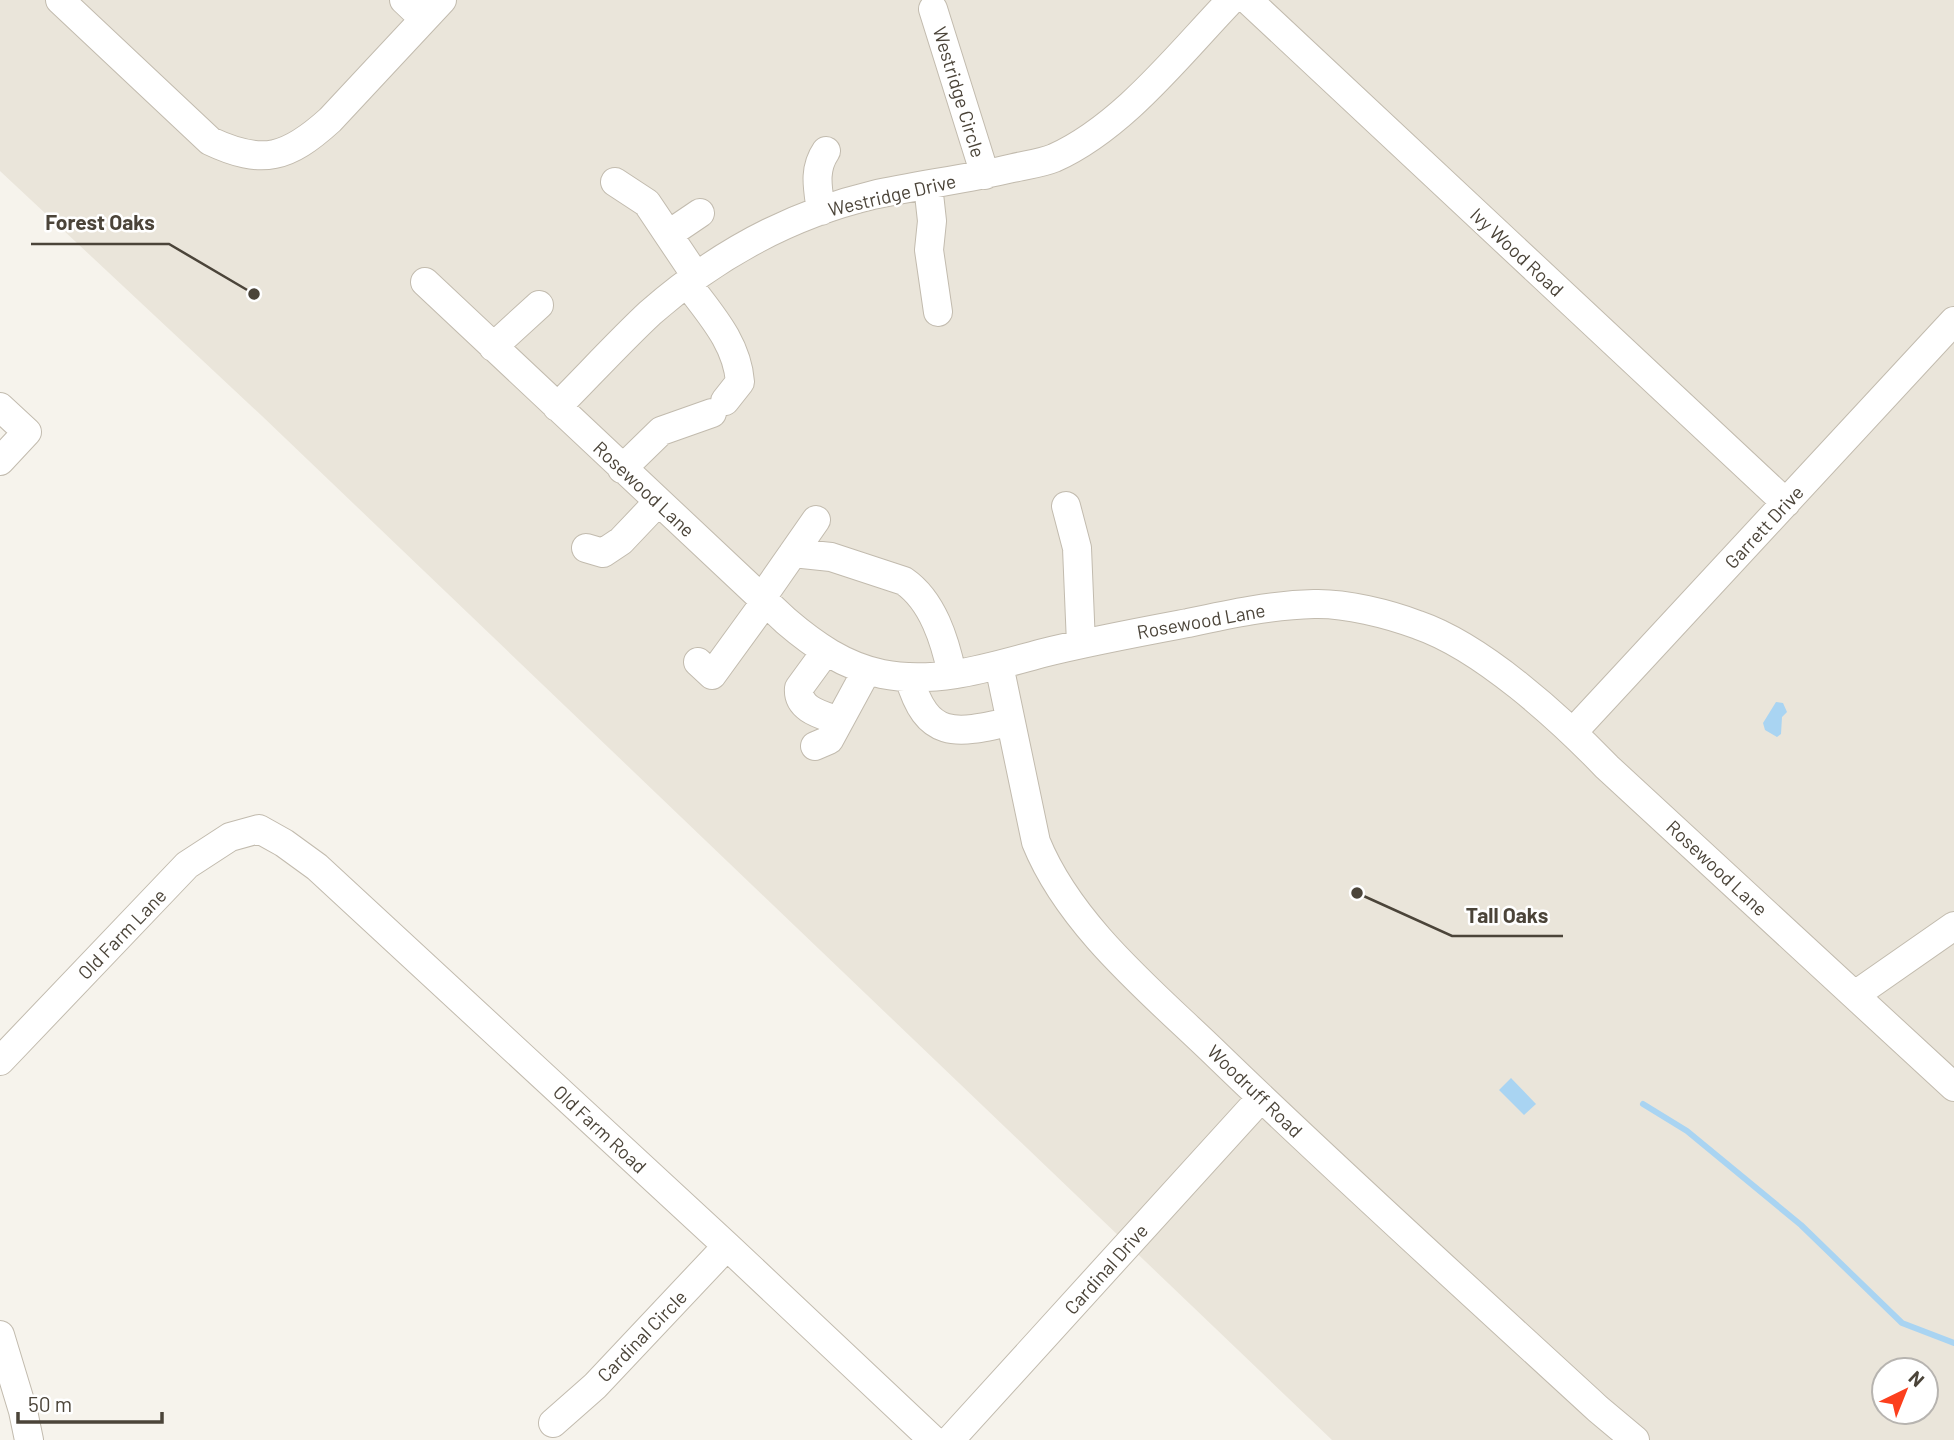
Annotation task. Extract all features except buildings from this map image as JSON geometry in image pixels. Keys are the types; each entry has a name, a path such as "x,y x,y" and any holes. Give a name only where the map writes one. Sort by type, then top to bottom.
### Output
{"street":[{"path":"60,0 210,141 233,152 253,155 281,154 310,137 423,6"},
{"name":"Westridge Drive","path":"557,407 650,314 722,258 751,242 821,211 872,195 985,175 1053,159 1099,132 1147,88 1231,0"},
{"name":"Ivy Wood Road","path":"1248,0 1786,503"},
{"name":"Westridge Circle","path":"933,9 985,175"},
{"path":"821,211 818,162 826,151"},
{"path":"615,182 652,198 692,280 730,343 739,368 740,382 719,407 661,431 622,469"},
{"path":"928,185 932,221 929,250 938,312"},
{"path":"668,234 700,214"},
{"name":"Rosewood Lane","path":"425,282 763,601 810,642 867,670 909,677 952,674 1081,644 1253,610 1316,604 1360,610 1419,625 1454,643 1495,668 1573,732 1607,767 1954,1087"},
{"path":"493,347 539,305"},
{"name":"Garrett Drive","path":"1573,732 1954,321"},
{"path":"0,407 27,432 0,461"},
{"path":"586,548 603,553 614,548 658,502"},
{"path":"1066,506 1077,548 1081,644"},
{"path":"698,662 712,675 816,520"},
{"path":"793,553 831,557 904,581 913,587 922,598 945,641 952,674"},
{"path":"826,651 799,688 798,695 802,704 812,711 839,721"},
{"name":"Woodruff Road","path":"999,665 1036,842 1046,867 1066,898 1121,961 1261,1098 1634,1440"},
{"path":"815,746 829,740 867,670"},
{"path":"909,677 916,701 929,718 940,725 954,730 970,730 1009,722"},
{"name":"Old Farm Lane","path":"0,1061 187,865 230,837 259,829"},
{"name":"Old Farm Road","path":"259,829 317,867 933,1440"},
{"path":"1855,995 1954,926"},
{"name":"Cardinal Drive","path":"950,1440 1261,1098"},
{"name":"Cardinal Circle","path":"553,1423 595,1386 727,1246"},
{"path":"0,1335 29,1440"}],"shaded area":[{"path":"0,0 1954,0 1954,1440 1332,1440 262,416 0,171"}],"water":[{"path":"1776,702 1783,703 1787,712 1782,717 1781,734 1777,737 1765,730 1763,723"},
{"path":"1511,1078 1536,1104 1524,1115 1499,1090"}],"waterway":[{"path":"1643,1104 1687,1131 1801,1225 1902,1323 1954,1343"}],"place":[{"name":"Forest Oaks","path":"254,294"},
{"name":"Tall Oaks","path":"1357,893"}]}
